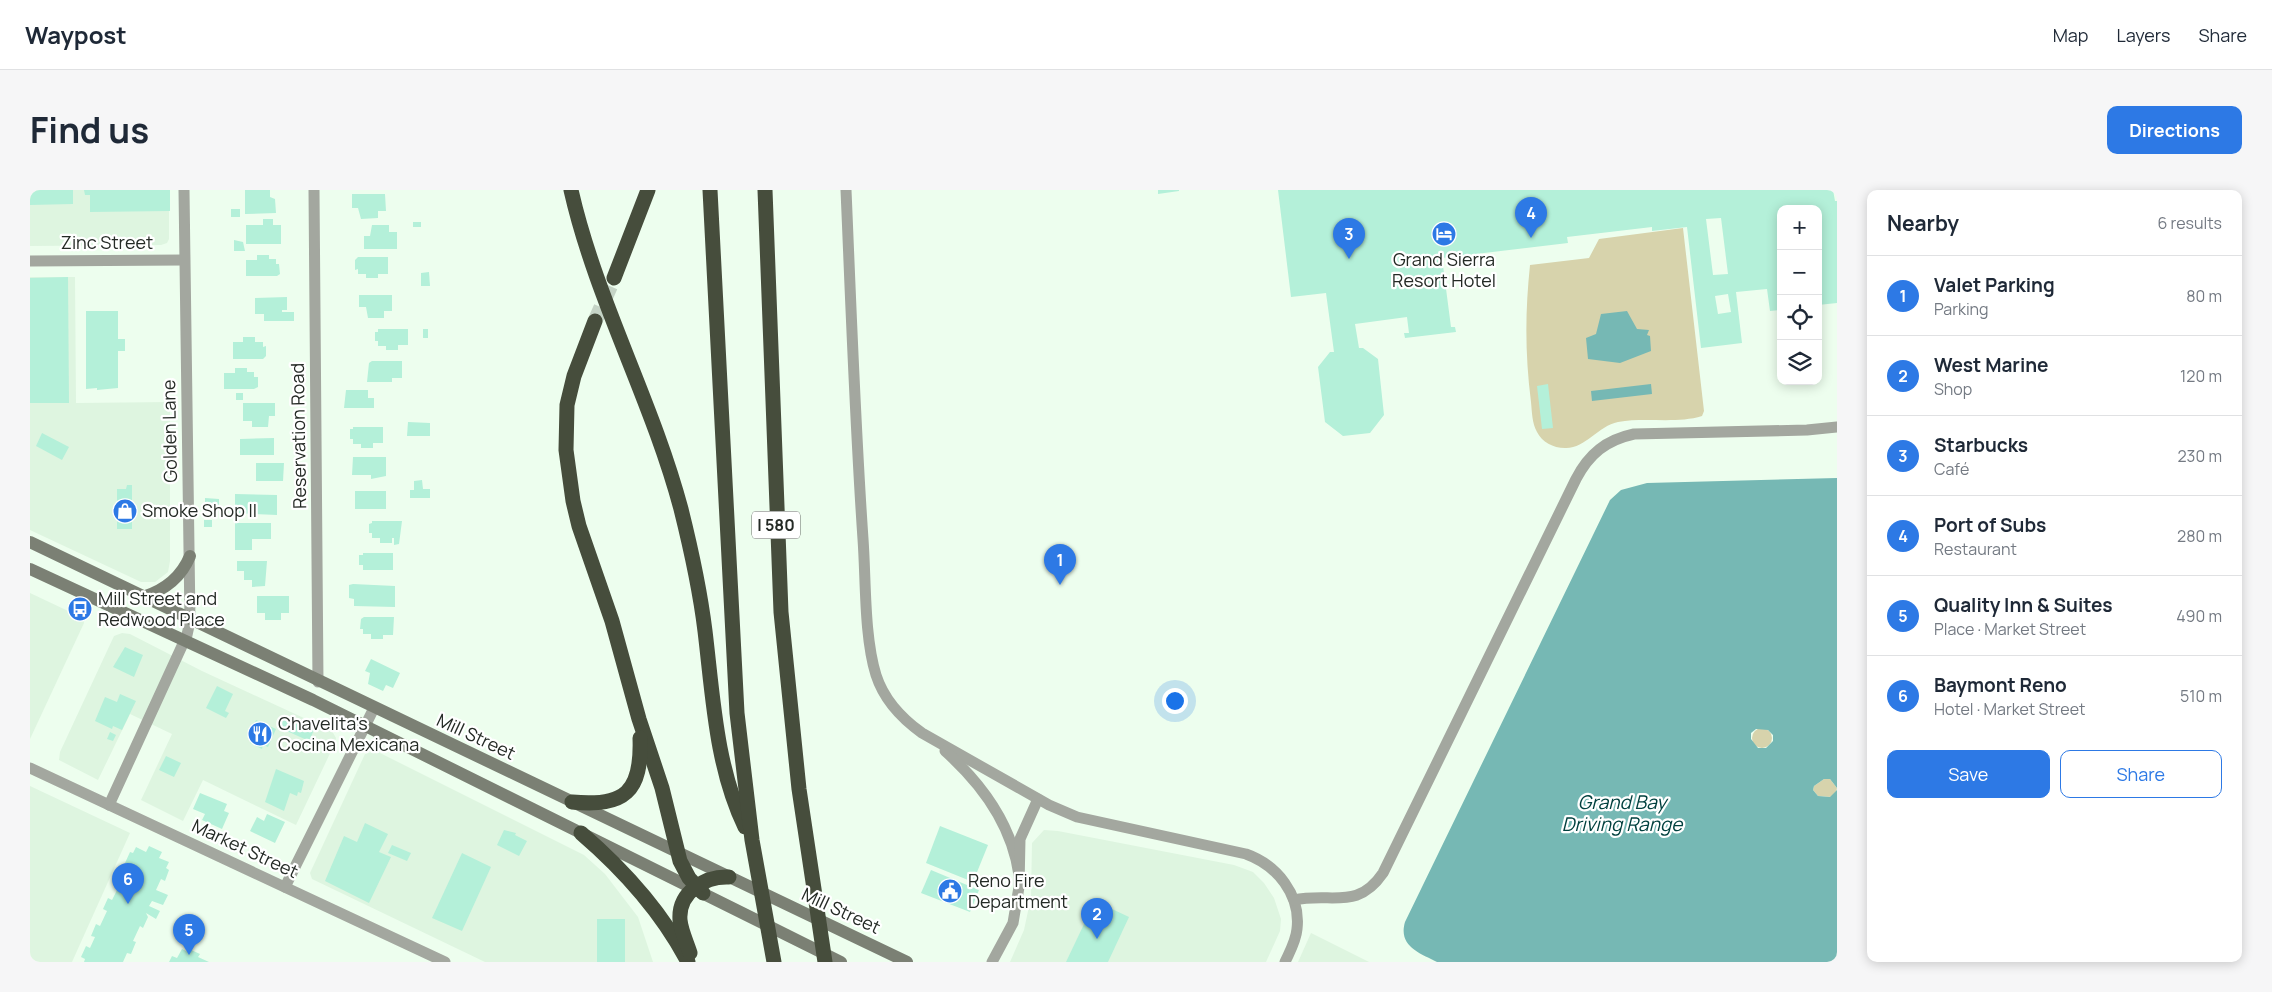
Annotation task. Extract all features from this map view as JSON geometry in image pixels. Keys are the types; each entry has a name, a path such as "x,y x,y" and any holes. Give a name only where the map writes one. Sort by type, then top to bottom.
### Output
{"highway":[{"path":"571,190 592,265 650,413 674,487 695,577 722,758 738,813 752,842"},
{"path":"614,278 648,190"},
{"name":"I 580","path":"710,190 737,713 752,842 774,962"},
{"name":"I 580","path":"765,190 780,603 790,712 808,858 825,962"},
{"path":"595,321 574,376 568,405 565,435 568,476 579,526 612,621 639,719 661,782 677,852 684,870 697,889"},
{"path":"572,802 609,802 621,796 632,786 640,764 639,719"},
{"path":"581,833 620,868 637,887 653,907 688,962"},
{"path":"693,962 680,917 683,903 712,878 729,877"}],"main road":[{"name":"Mill Street","path":"30,542 190,621 907,962"},
{"path":"143,597 170,584 182,571 190,556"},
{"path":"30,569 365,726 841,962"}],"street":[{"name":"Golden Lane","path":"109,805 184,640 190,621 184,190"},
{"name":"Reservation Road","path":"314,190 318,682"},
{"path":"846,190 858,471 871,648 876,674 889,701 904,719 967,772 994,808 1009,835 1019,874"},
{"name":"Zinc Street","path":"30,261 184,260"},
{"path":"1294,900 1320,896 1351,898 1364,893 1375,884 1387,865 1582,467 1599,448 1615,439 1634,434 1798,431 1837,427"},
{"path":"285,887 374,708"},
{"path":"922,733 1038,799 1089,821 1256,857 1281,877 1294,900 1297,928 1285,962"},
{"name":"Market Street","path":"30,768 285,887 420,957 445,962"},
{"path":"992,962 1013,923 1018,898 1020,839 1038,799"}],"shaded area":[{"path":"30,190 169,190 169,239 167,243 161,245 30,246"},
{"path":"1683,228 1704,411 1702,416 1682,420 1618,422 1604,428 1579,445 1561,448 1548,444 1537,432 1532,414 1526,334 1530,265 1589,258 1599,239"},
{"path":"30,277 75,277 76,403 170,402 170,561 168,572 155,582 141,582 30,530"},
{"path":"30,593 83,618 84,623 30,739"},
{"path":"122,633 130,634 202,671 332,731 336,738 334,745 296,825 203,780 183,821 141,800 172,734 130,714 98,780 59,760 60,752 114,636"},
{"path":"1762,728 1769,731 1772,738 1769,745 1762,748 1755,745 1752,738 1755,731"},
{"path":"376,751 584,855 605,874 638,917 653,962 485,962 312,879 310,873 365,754"},
{"path":"1824,779 1830,779 1837,788 1836,793 1831,797 1818,796 1813,790 1814,786"},
{"path":"30,786 130,833 72,962 30,962"},
{"path":"1044,830 1058,831 1234,865 1253,872 1264,883 1274,898 1281,919 1280,931 1266,962 1010,962 1024,930 1031,897 1032,843"},
{"path":"1311,933 1369,962 1298,962"}],"water":[{"path":"1627,311 1637,329 1649,330 1647,335 1650,336 1651,351 1620,363 1588,359 1586,338 1596,334 1601,314"},
{"path":"1651,384 1652,394 1592,401 1591,391"},
{"name":"Grand Bay Driving Range","path":"1837,478 1837,788 1830,779 1824,779 1814,786 1813,790 1818,796 1830,797 1837,790 1837,962 1437,962 1417,952 1407,943 1404,930 1405,922 1610,500 1621,490 1647,483","holes":["1756,729 1768,730 1773,735 1773,741 1766,748 1758,748 1751,739 1751,733"]}],"building":[{"path":"30,190 73,190 73,204 30,205"},
{"path":"84,190 170,190 170,211 90,212 90,195 85,195"},
{"path":"245,190 270,190 270,197 275,199 276,213 245,214"},
{"path":"1158,190 1179,190 1179,191 1158,194"},
{"path":"1278,190 1833,190 1835,201 1837,201 1837,303 1822,305 1822,205 1777,205 1777,310 1770,311 1767,289 1736,292 1742,343 1701,348 1687,227 1652,231 1652,227 1567,237 1568,243 1442,258 1451,327 1455,327 1456,332 1405,338 1404,333 1409,333 1407,317 1355,324 1359,348 1363,348 1378,359 1384,415 1370,433 1343,436 1325,422 1318,367 1330,352 1334,352 1326,293 1291,297","holes":["1721,218 1728,274 1713,275 1706,219","1728,294 1731,312 1718,314 1715,296"]},
{"path":"352,194 385,194 386,211 378,211 378,218 361,219 358,208 352,208"},
{"path":"231,209 240,209 240,217 231,217"},
{"path":"263,219 273,219 273,225 281,225 281,244 246,244 246,225 263,225"},
{"path":"413,222 421,222 421,227 413,227"},
{"path":"372,225 389,225 389,232 397,232 397,249 364,249 364,236 370,236"},
{"path":"234,240 243,242 245,251 234,251"},
{"path":"257,255 269,255 269,259 276,259 276,264 279,264 280,274 277,276 246,276 246,260 257,260"},
{"path":"358,257 388,257 388,274 378,274 378,278 366,278 366,274 358,274 358,269 355,270 355,260"},
{"path":"429,272 430,286 421,286 421,273"},
{"path":"68,277 69,403 30,403 30,278"},
{"path":"359,295 392,295 392,311 384,311 384,318 368,318 366,307 359,307"},
{"path":"287,297 287,310 282,310 282,312 294,312 294,321 264,321 264,314 255,314 255,298"},
{"path":"86,311 118,311 118,339 125,339 125,351 118,351 118,388 86,389"},
{"path":"378,329 408,329 408,345 398,345 398,350 386,350 386,346 378,346 378,341 375,341 375,332 378,332"},
{"path":"423,329 428,329 428,338 423,338"},
{"path":"243,337 255,337 255,342 263,342 263,347 266,346 266,356 263,359 233,359 233,342 243,342"},
{"path":"372,361 402,361 402,378 392,378 392,382 367,382 369,363"},
{"path":"235,368 247,368 247,372 254,372 254,377 258,377 258,387 254,389 224,389 224,373 235,373"},
{"path":"1548,384 1553,428 1542,429 1537,386"},
{"path":"346,390 368,390 368,398 374,398 374,408 344,408"},
{"path":"236,393 243,393 243,400 236,400"},
{"path":"243,403 275,403 275,416 269,416 268,427 252,427 252,421 243,421"},
{"path":"408,422 430,423 430,436 407,436"},
{"path":"353,427 383,427 383,443 373,443 373,448 361,448 361,444 353,444 353,439 350,439 350,429 353,429"},
{"path":"42,433 69,447 62,460 36,446"},
{"path":"274,438 274,455 240,455 240,439"},
{"path":"353,457 386,457 386,476 371,479 371,475 352,475"},
{"path":"256,463 284,463 283,481 256,481"},
{"path":"422,480 423,489 430,489 430,498 410,498 410,490 414,490 414,481"},
{"path":"127,485 132,485 132,529 117,529 117,489 126,489"},
{"path":"355,491 386,491 386,509 355,509"},
{"path":"235,494 277,495 277,515 235,513"},
{"path":"205,498 219,499 219,505 205,505"},
{"path":"204,520 212,520 212,527 204,527"},
{"path":"372,521 402,521 399,544 394,545 394,538 392,538 392,543 380,543 380,538 372,538 372,533 369,533 369,524"},
{"path":"235,523 271,523 271,539 252,539 252,550 235,550"},
{"path":"363,553 393,553 393,570 363,570 363,565 359,565 359,555 363,555"},
{"path":"237,561 267,561 265,586 252,587 252,580 244,580 244,571 237,571"},
{"path":"349,585 395,586 395,607 354,606 354,599 349,598"},
{"path":"257,596 289,596 289,613 281,613 281,620 265,620 265,613 257,613"},
{"path":"364,617 394,617 393,635 383,635 383,639 371,639 371,634 363,634 363,629 360,629 361,619"},
{"path":"125,647 143,655 134,677 113,667"},
{"path":"371,659 400,673 393,688 386,685 383,691 368,684 370,673 365,671"},
{"path":"217,686 233,694 225,711 229,713 226,718 206,708"},
{"path":"120,694 136,701 122,730 113,726 112,729 95,721 105,697 117,702"},
{"path":"283,715 314,730 309,741 278,727"},
{"path":"256,720 276,729 268,747 263,745 262,749 250,743"},
{"path":"110,732 116,735 113,741 107,739"},
{"path":"166,756 181,763 174,777 159,770"},
{"path":"276,769 304,781 301,793 298,792 297,796 290,793 284,811 265,802"},
{"path":"200,793 227,804 224,811 229,813 222,829 202,820 205,814 193,809"},
{"path":"267,814 285,822 275,843 250,831 257,817 264,821"},
{"path":"365,823 388,834 379,852 391,857 369,903 325,881 344,836 357,842"},
{"path":"940,826 988,845 973,882 926,863"},
{"path":"504,830 516,833 515,835 527,841 519,856 497,845"},
{"path":"392,845 411,853 407,861 388,853"},
{"path":"149,846 162,852 159,858 169,862 166,868 169,870 165,881 161,879 156,890 168,895 163,905 152,901 149,906 160,911 156,919 146,913 148,917 143,928 140,926 133,941 136,942 131,954 127,953 123,962 84,962 85,959 81,957 86,946 90,948 95,937 91,936 96,924 100,926 107,911 103,909 108,898 112,900 119,886 115,884 120,873 123,875 128,864 125,863 130,852 133,853 136,847 146,852"},
{"path":"462,853 491,867 462,931 432,918"},
{"name":"Reno Fire Department","path":"931,870 979,890 970,912 921,893"},
{"path":"1095,901 1129,917 1108,962 1066,962"},
{"path":"597,919 625,919 625,962 597,962"},
{"path":"182,949 188,952 189,949 200,954 198,957 209,962 169,962 172,956 177,958"}],"tunnel":[{"path":"595,321 614,278"}],"place":[{"name":"Grand Sierra Resort Hotel","path":"1444,234"},
{"name":"Port of Subs","path":"1531,238"},
{"name":"Starbucks","path":"1349,259"},
{"name":"Smoke Shop II","path":"125,511"},
{"name":"Valet Parking","path":"1060,585"},
{"name":"Mill Street and Redwood Place","path":"80,609"},
{"name":"Chavelita's Cocina Mexicana","path":"260,734"},
{"name":"Reno Fire Department","path":"950,891"},
{"name":"Baymont Reno","path":"128,904"},
{"name":"West Marine","path":"1097,939"},
{"name":"Quality Inn & Suites","path":"189,955"}]}
